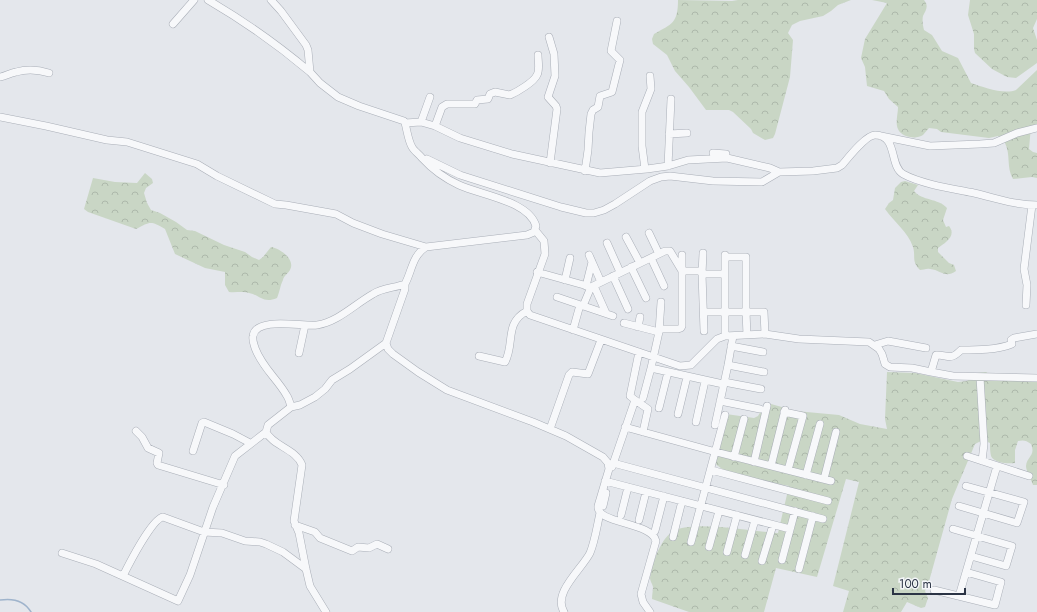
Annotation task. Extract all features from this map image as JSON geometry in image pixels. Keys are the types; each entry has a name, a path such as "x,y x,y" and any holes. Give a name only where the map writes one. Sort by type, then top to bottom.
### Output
{"street":[{"path":"173,24 194,0"},
{"path":"208,0 273,42 338,97 405,123 421,122 435,126 460,138 512,154 585,171 600,173 645,169 668,166 688,160 739,155 739,160 770,168 779,172 813,171 837,168 842,165 869,137 873,135 930,146 980,144 994,143 1017,133 1037,128"},
{"path":"271,0 281,11 306,46 308,50 310,72"},
{"path":"585,171 591,114 598,106 600,96 612,92 620,61 619,58 611,51 617,21"},
{"path":"549,37 554,54 554,76 548,97 557,109 550,163"},
{"path":"435,126 444,105 475,104 477,100 488,99 492,93 496,92 510,95 522,88 537,75 539,70 538,55"},
{"path":"0,77 25,70 41,70 49,73"},
{"path":"645,169 642,146 642,112 651,89 650,76"},
{"path":"421,122 430,97"},
{"path":"668,166 671,99"},
{"path":"0,117 107,140 127,142 197,164 217,176 275,204 336,214 353,223 382,234 426,246 527,235 536,230"},
{"path":"405,123 411,145 426,162 440,173 460,185 513,204 525,211 533,219 536,230 544,241 545,254 537,272 527,311 518,316 512,327 508,355 505,362 479,356"},
{"path":"670,134 688,133"},
{"path":"881,136 891,145 897,167 902,174 942,187 1020,205 1034,205 1024,269 1027,285 1026,305"},
{"path":"713,153 727,156"},
{"path":"421,156 460,175 561,207 586,213 609,207 650,181 661,177 670,176 763,186 779,172"},
{"path":"648,233 659,254"},
{"path":"626,237 640,263"},
{"path":"607,243 620,272"},
{"path":"62,553 94,563 178,601 190,575 213,507 224,485 228,470 235,456 266,432 268,425 291,407 300,405 315,397 325,389 332,380 386,343 416,255 426,246"},
{"path":"537,272 590,286 669,250 682,271"},
{"path":"703,253 702,274 704,331"},
{"path":"624,323 659,331 681,328 682,254"},
{"path":"725,336 725,256 746,257 747,335"},
{"path":"565,280 570,258"},
{"path":"573,330 590,286 591,258 601,282"},
{"path":"651,258 664,286"},
{"path":"632,267 646,298"},
{"path":"682,271 700,271 702,274 725,274"},
{"path":"614,276 628,309"},
{"path":"291,407 286,395 259,358 253,342 255,331 263,325 270,324 305,325 324,323 354,307 373,293 405,284"},
{"path":"557,297 610,315 590,286"},
{"path":"643,398 659,331 661,302"},
{"path":"527,311 530,315 535,317 680,366 691,365 717,339 725,336 765,334 798,339 869,342 875,345 882,354 885,364 890,367 912,368 952,376 1037,378"},
{"path":"704,312 764,312 765,334"},
{"path":"638,327 640,317"},
{"path":"299,352 305,325"},
{"path":"931,372 936,355 952,357 958,355 961,350 980,350 1008,346 1012,344 1012,340 1014,338 1037,334"},
{"path":"715,424 733,336"},
{"path":"550,429 569,375 572,372 588,374 601,340"},
{"path":"875,345 888,341 926,348"},
{"path":"386,343 388,349 393,354 447,390 550,429 566,436 603,457 609,466 607,482"},
{"path":"731,346 763,352"},
{"path":"639,352 630,396 648,409 643,432"},
{"path":"728,365 764,372"},
{"path":"651,368 705,381 761,389"},
{"path":"659,408 668,372"},
{"path":"980,376 984,444 982,461"},
{"path":"678,414 687,377"},
{"path":"696,422 705,381"},
{"path":"635,400 598,506 598,511 602,510 648,532 656,538 641,594 643,602 650,612"},
{"path":"720,401 763,408 754,462"},
{"path":"771,466 785,411 803,416 788,470"},
{"path":"691,542 725,415"},
{"path":"734,457 744,419"},
{"path":"193,451 202,423 204,422 233,434 250,444"},
{"path":"806,475 820,424"},
{"path":"625,427 734,457 828,480 836,432"},
{"path":"136,431 142,437 149,449 159,453 158,465 224,485"},
{"path":"266,432 267,435 299,459 302,465 293,517 299,533 310,586 326,612"},
{"path":"967,456 1029,476"},
{"path":"613,463 823,519"},
{"path":"959,596 997,466"},
{"path":"711,470 828,501"},
{"path":"607,482 790,529"},
{"path":"959,506 1017,523 1024,502 966,486"},
{"path":"621,515 628,487"},
{"path":"639,520 646,492"},
{"path":"655,531 664,496"},
{"path":"673,537 682,501"},
{"path":"564,612 561,607 561,596 589,553 602,510"},
{"path":"709,547 719,511"},
{"path":"782,560 795,511"},
{"path":"727,552 737,515"},
{"path":"799,569 813,516"},
{"path":"123,576 141,543 160,517 165,517 204,532 222,533 245,541 266,544 283,552 306,569"},
{"path":"745,555 755,520"},
{"path":"295,524 315,532 320,538 352,551 358,547 369,548 377,544 388,549"},
{"path":"762,561 772,524"},
{"path":"953,529 1012,546 1006,566 970,556"},
{"path":"934,590 995,605 1001,582 966,572"}],"green space":[{"path":"678,0 851,0 838,5 823,16 800,21 792,25 788,33 793,40 790,77 775,134 773,138 765,140 753,133 751,129 733,112 729,110 706,110 675,71 667,55 653,44 652,39 654,34 673,22 677,14"},
{"path":"872,0 924,0 927,6 923,16 924,30 932,35 942,51 958,58 971,83 1006,92 1016,90 1037,70 1037,124 1031,126 1029,149 1037,153 1037,178 1032,177 1013,179 1010,170 1007,148 998,136 989,138 941,132 937,129 929,128 920,137 905,136 900,132 897,124 898,107 889,99 884,91 867,86 865,67 861,58 865,39 887,3"},
{"path":"970,0 1037,0 1037,19 1033,28 1037,40 1037,63 1016,78 1007,77 992,69 975,53 974,34 968,15"},
{"path":"145,173 152,179 153,183 146,188 144,193 151,210 160,213 187,230 195,231 224,245 245,252 259,260 271,247 278,249 286,255 291,262 291,266 284,278 277,298 265,300 247,292 229,292 225,285 225,272 205,268 175,254 165,229 156,224 150,223 136,229 88,212 84,209 93,178 115,182 137,183"},
{"path":"905,181 918,185 914,191 917,194 947,208 943,220 946,227 949,226 952,233 949,239 938,248 938,252 949,263 954,265 956,271 946,274 929,269 920,270 917,267 911,242 885,209 893,200 895,188 901,182"},
{"path":"887,372 915,373 958,382 967,381 977,373 986,372 996,379 1037,381 1037,485 1033,485 1026,468 1032,454 1031,444 1021,440 1018,441 1015,450 1015,463 1005,463 995,460 991,456 990,443 983,440 975,444 952,499 925,591 928,598 925,607 921,608 907,602 901,612 843,612 849,591 833,586 859,482 846,479 817,577 776,568 764,612 689,612 652,599 653,587 650,578 653,566 660,546 672,532 681,528 708,526 778,533 789,486 729,472 716,464 712,455 726,414 754,418 758,416 765,404 771,404 796,411 839,415 860,424 887,429 885,419"}],"waterway":[{"path":"0,600 9,599 22,602 31,612"}]}
